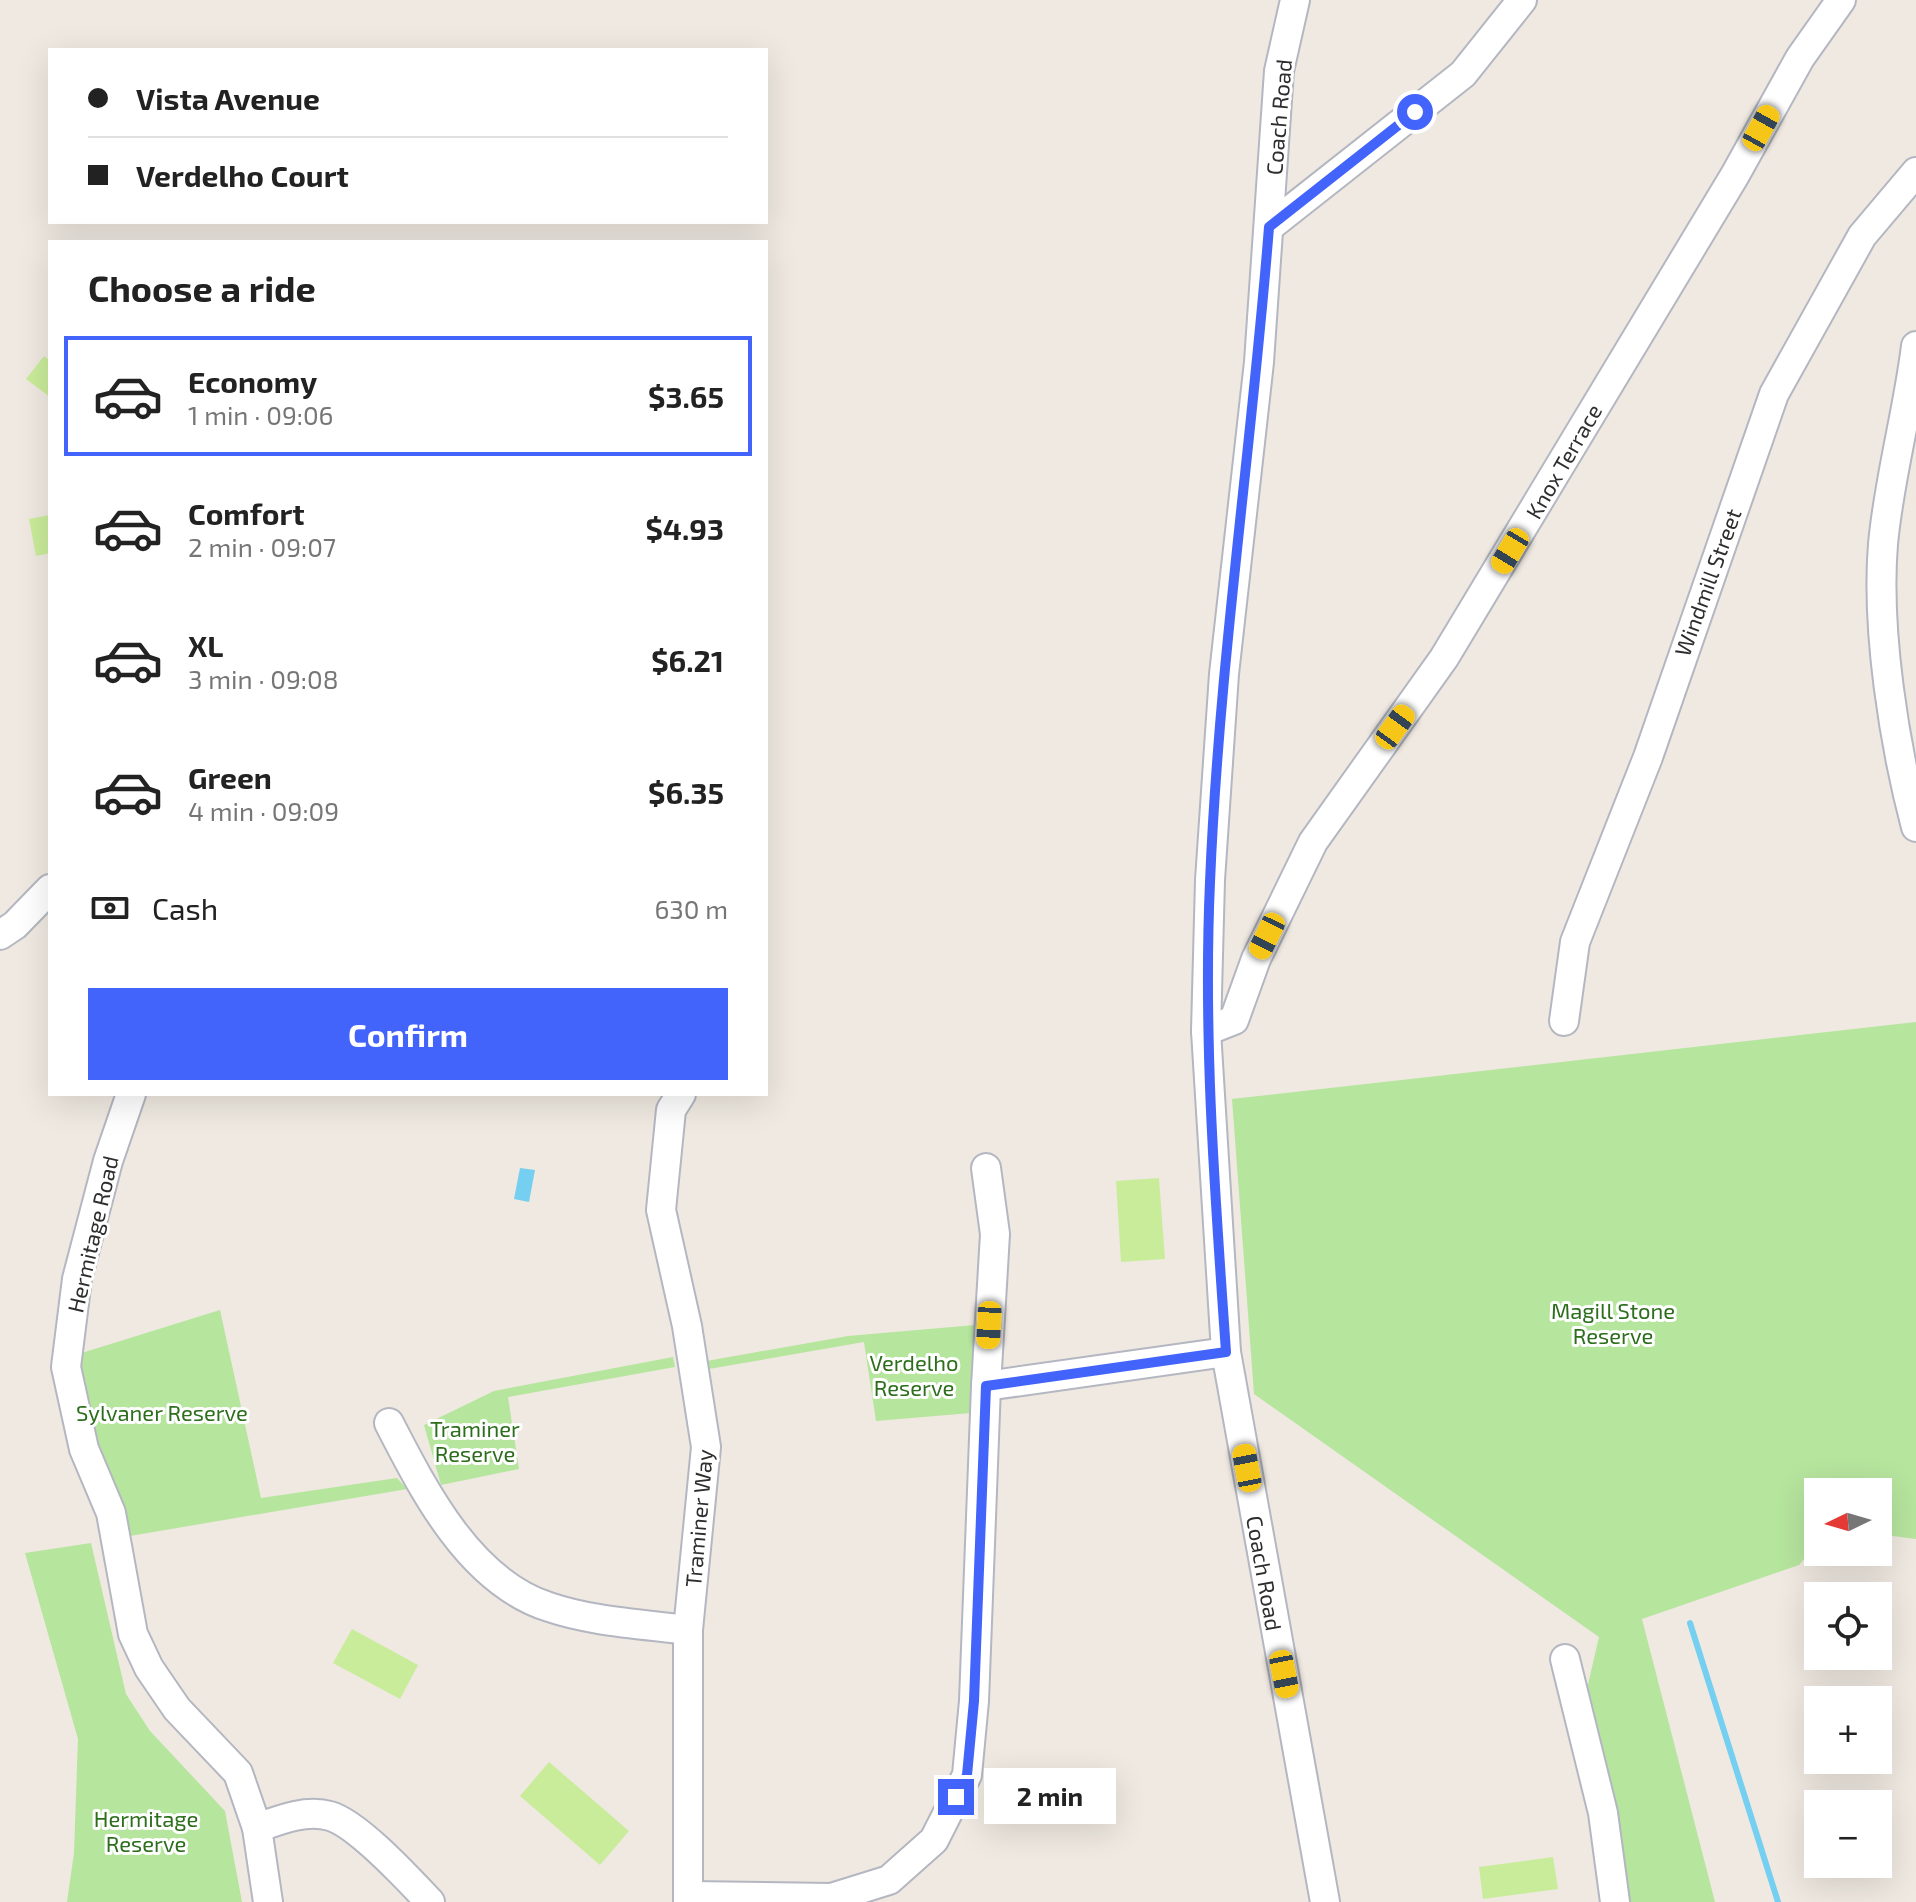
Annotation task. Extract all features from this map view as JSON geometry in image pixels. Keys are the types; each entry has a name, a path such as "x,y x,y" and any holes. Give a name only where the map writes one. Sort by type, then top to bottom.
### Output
{"street":[{"name":"Coach Road","path":"1295,0 1279,71 1259,362 1224,674 1210,880 1206,1031 1226,1352 1325,1902"},
{"path":"1269,227 1463,74 1522,0"},
{"name":"Knox Terrace","path":"1206,1031 1234,1020 1256,959 1313,842 1444,658 1735,175 1800,58 1841,0"},
{"name":"Windmill Street","path":"1564,1021 1575,942 1648,757 1774,394 1862,236 1916,172"},
{"path":"1916,346 1883,545 1885,652 1902,774 1916,827"},
{"path":"0,935 15,925 48,891"},
{"name":"Hermitage Road","path":"130,1096 108,1161 77,1279 66,1367 84,1449 111,1513 133,1634 149,1668 177,1709 238,1773 257,1828 268,1902"},
{"name":"Traminer Way","path":"680,1096 671,1110 661,1210 687,1326 706,1447 688,1630 689,1899"},
{"path":"689,1899 831,1898 889,1880 934,1840 967,1775 974,1701 995,1234 986,1168"},
{"path":"986,1386 1226,1352"},
{"path":"389,1423 433,1505 454,1535 500,1580 547,1607 688,1630"},
{"path":"1565,1659 1603,1813 1615,1902"},
{"path":"257,1828 293,1816 331,1816 367,1841 430,1902"}],"green space":[{"path":"44,356 48,359 48,396 26,379"},
{"path":"48,515 48,553 36,556 29,519"},
{"name":"Magill Stone Reserve","path":"1916,1022 1916,1539 1892,1536 1892,1478 1804,1478 1804,1559 1799,1565 1642,1619 1715,1902 1622,1902 1585,1697 1599,1637 1254,1394 1232,1099"},
{"path":"1159,1178 1165,1259 1121,1262 1116,1181"},
{"name":"Sylvaner Reserve","path":"220,1310 261,1498 397,1478 407,1489 124,1537 72,1356"},
{"name":"Verdelho Reserve","path":"975,1325 971,1413 876,1421 864,1342 703,1370 701,1362 848,1336"},
{"name":"Traminer Reserve","path":"673,1357 675,1367 508,1397 519,1469 441,1485 424,1425 494,1391"},
{"name":"Hermitage Reserve","path":"91,1543 126,1694 150,1731 225,1811 242,1902 67,1902 74,1853 78,1739 25,1553"},
{"path":"352,1629 418,1665 400,1699 333,1663"},
{"path":"549,1762 629,1831 600,1865 520,1796"},
{"path":"1553,1857 1558,1889 1483,1899 1479,1867"}],"water":[{"path":"520,1168 535,1170 529,1202 514,1199"}],"waterway":[{"path":"1690,1623 1778,1902"}],"route":[{"path":"956,1797 967,1775 974,1701 986,1386 1226,1352 1206,1031 1210,880 1224,674 1259,362 1269,227 1415,112"}]}
